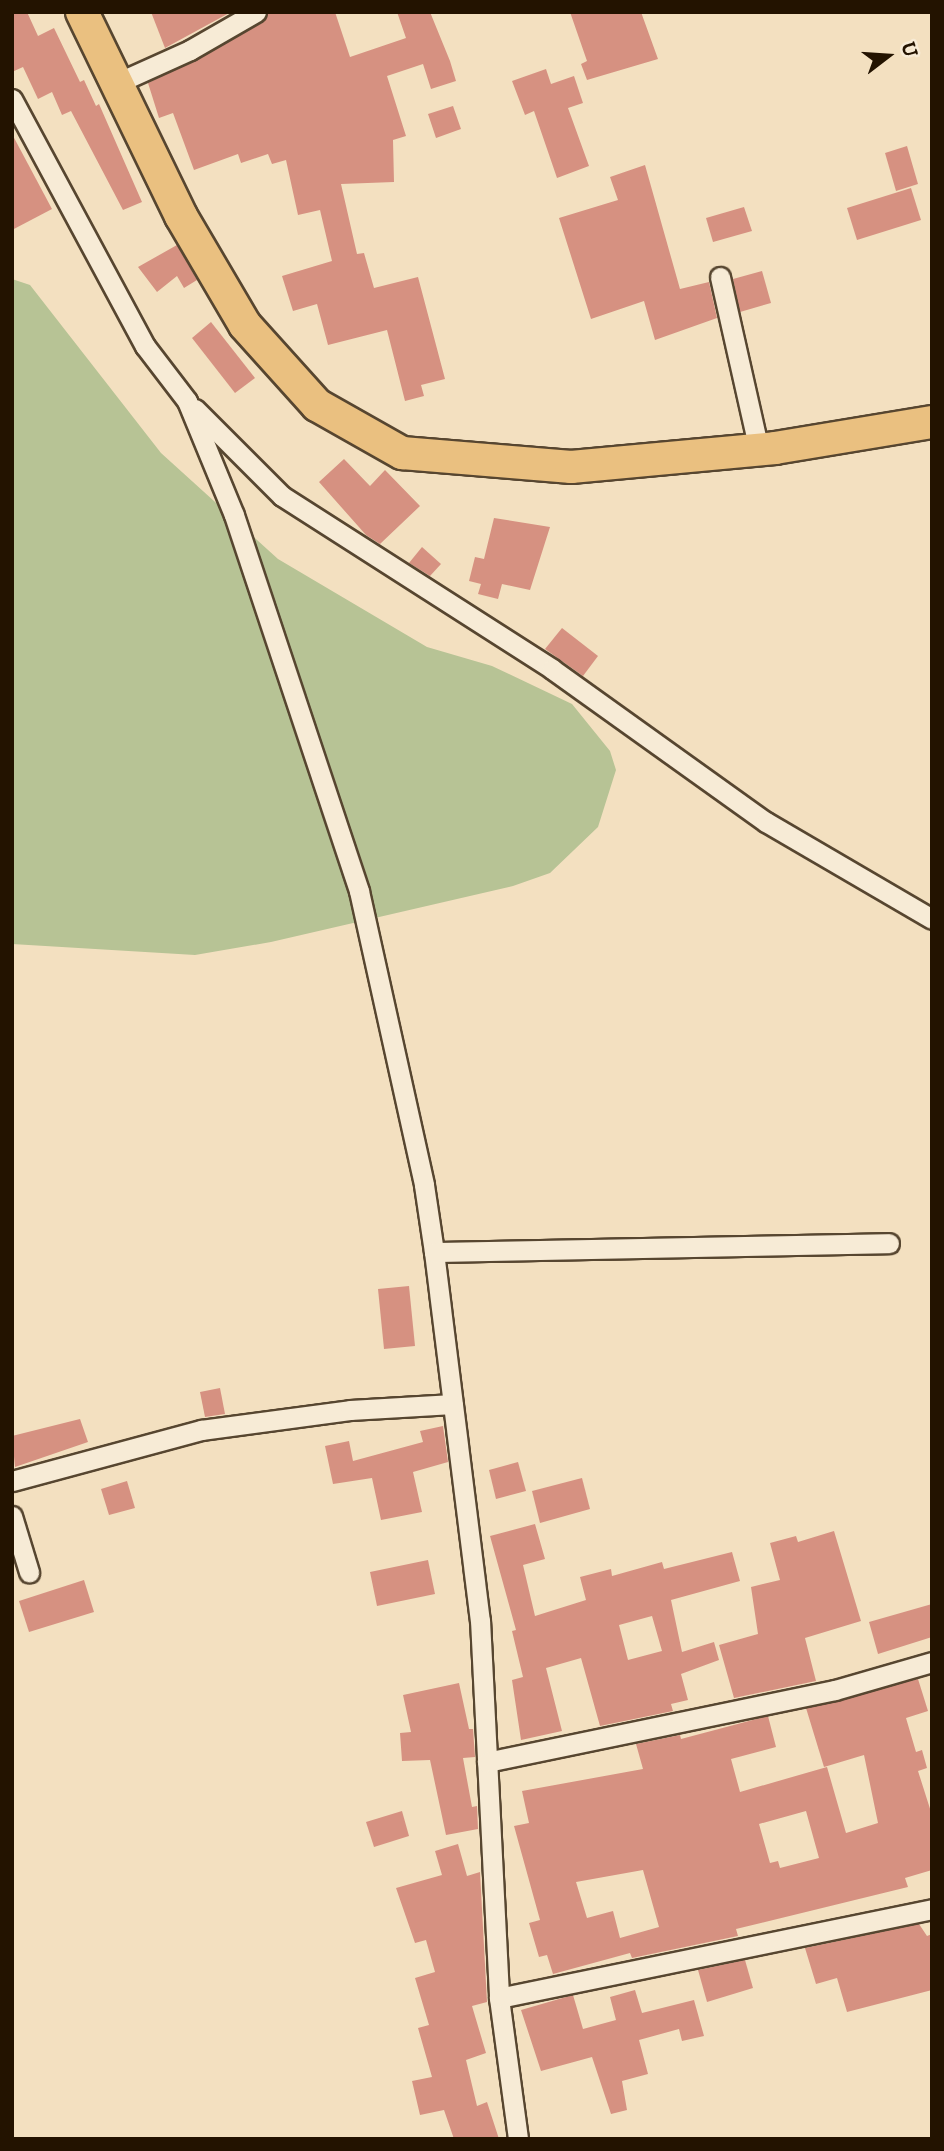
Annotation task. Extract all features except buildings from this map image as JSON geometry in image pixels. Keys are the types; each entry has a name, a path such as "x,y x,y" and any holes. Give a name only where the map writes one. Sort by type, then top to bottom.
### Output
{"highway":[{"path":"82,12 181,216 245,325 317,405 402,453 474,462 571,467 759,450 932,422"}],"street":[{"path":"117,83 190,51 256,12"},
{"path":"12,99 145,346 187,401 282,496 552,669 766,822 932,919"},
{"path":"720,276 759,450"},
{"path":"187,401 234,514 359,891 424,1185 480,1620 499,1998 518,2139"},
{"path":"434,1252 889,1243"},
{"path":"12,1481 201,1430 350,1410 453,1404"},
{"path":"12,1516 29,1573"},
{"path":"487,1762 835,1690 932,1662"},
{"path":"499,1998 932,1909"}],"green space":[{"path":"12,279 30,285 161,453 278,559 427,647 492,666 572,704 610,751 616,770 598,827 550,873 513,886 271,942 195,955 12,944"}]}
